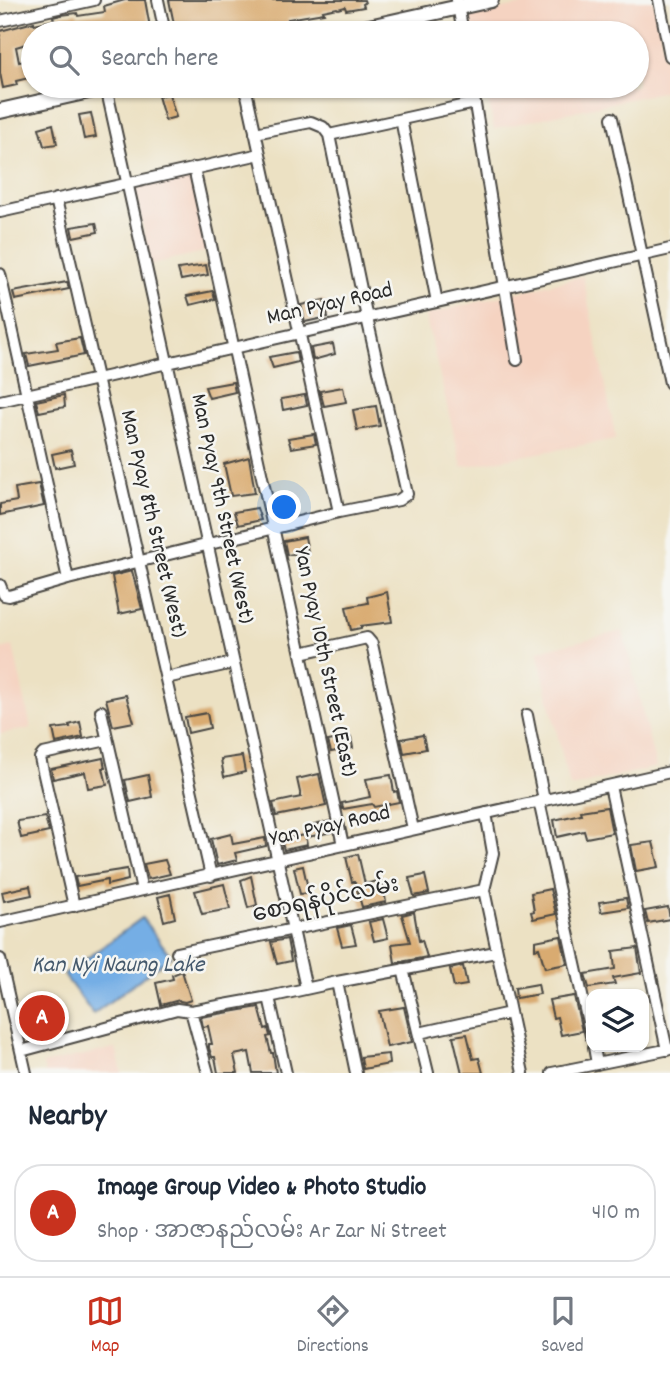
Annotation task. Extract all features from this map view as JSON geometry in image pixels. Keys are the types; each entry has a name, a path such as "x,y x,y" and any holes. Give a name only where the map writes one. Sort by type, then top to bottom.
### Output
{"main road":[{"path":"390,21 458,4 491,0"},
{"path":"0,111 57,98"}],"street":[{"path":"33,0 35,13"},
{"path":"0,21 94,0"},
{"path":"158,0 162,21"},
{"path":"659,0 670,56"},
{"name":"Man Pyay 9th Street (West)","path":"111,98 167,363 306,988"},
{"path":"247,98 339,512"},
{"path":"474,98 517,360"},
{"path":"329,135 475,103"},
{"path":"612,118 670,383"},
{"path":"401,119 437,302"},
{"path":"2,590 9,596 339,512 399,500 407,494 329,135 323,127 311,122 255,133"},
{"path":"0,212 260,154"},
{"name":"Yan Pyay 10th Street (East)","path":"194,168 343,845"},
{"name":"Man Pyay 8th Street (West)","path":"57,199 211,876"},
{"name":"Man Pyay Road","path":"0,401 670,249"},
{"path":"0,274 68,579"},
{"path":"301,653 367,638 372,644 413,830"},
{"path":"166,678 233,663"},
{"path":"101,711 142,890"},
{"path":"527,715 541,801 586,1013"},
{"path":"74,906 40,758 43,754 107,740"},
{"name":"Yan Pyay Road","path":"0,922 670,772"},
{"path":"552,1073 669,1050 610,786"},
{"path":"486,813 493,853 484,890 523,1073"},
{"name":"စောရန်ပိုင်လမ်း","path":"177,953 484,890"},
{"path":"21,1051 177,1009 191,1011 496,952"},
{"path":"0,960 26,1073"},
{"path":"402,969 428,1073"},
{"path":"337,982 356,1073"},
{"path":"269,997 286,1073"},
{"path":"191,1011 208,1073"},
{"path":"419,1033 510,1013"},
{"path":"595,1052 597,1064"}],"shaded area":[{"path":"545,0 654,0 670,90 649,95 649,21 471,21 470,16"},
{"path":"488,98 634,98 494,129"},
{"path":"191,175 208,251 151,264 134,188"},
{"path":"583,276 616,439 462,467 425,315"},
{"path":"623,631 656,767 570,787 537,651"},
{"path":"13,646 31,728 0,734 0,649"},
{"path":"116,1048 122,1073 45,1073 43,1064"}],"water":[{"name":"Kan Nyi Naung Lake","path":"142,918 171,956 93,1014 64,975"}],"building":[{"path":"125,0 145,0 149,21 49,21 61,15 77,13 78,16 105,12 104,6"},
{"path":"169,0 364,0 365,3 364,7 346,10 345,7 337,8 288,21 173,21"},
{"path":"21,25 21,46 16,47 21,62 21,80 16,81 17,85 3,88 0,73 0,31"},
{"path":"159,98 170,98 176,117 165,120"},
{"path":"91,113 96,137 84,139 79,115"},
{"path":"53,124 57,144 44,146 39,128"},
{"path":"96,223 98,232 73,237 71,227"},
{"path":"206,265 208,275 181,280 178,269"},
{"path":"67,282 69,289 15,300 13,292"},
{"path":"213,291 215,299 190,305 187,296"},
{"path":"324,300 328,317 305,322 301,305"},
{"path":"80,338 84,355 29,366 26,354 58,349 56,342"},
{"path":"333,344 335,354 313,360 311,348"},
{"path":"296,352 298,362 273,368 269,357"},
{"path":"233,382 235,392 209,398 205,387"},
{"path":"343,387 346,402 324,406 320,391"},
{"path":"64,395 65,407 39,412 36,401"},
{"path":"305,395 307,405 283,410 281,399"},
{"path":"376,406 380,426 357,430 353,410"},
{"path":"314,434 316,444 291,448 288,438"},
{"path":"71,450 74,464 55,468 52,454"},
{"path":"249,457 255,493 231,496 224,464"},
{"path":"39,484 44,506 0,515 0,504 17,501 15,488"},
{"path":"257,508 261,520 238,525 234,512"},
{"path":"305,537 308,552 287,555 284,541"},
{"path":"132,571 142,609 119,614 112,576"},
{"path":"387,592 392,622 351,630 346,607 368,603 367,597"},
{"path":"126,695 134,722 113,726 106,699"},
{"path":"207,713 210,728 188,733 185,717"},
{"path":"80,722 83,737 56,743 53,729 70,727 69,725"},
{"path":"423,735 426,749 404,753 401,739"},
{"path":"351,737 353,748 331,752 328,741"},
{"path":"242,756 245,772 224,777 221,759"},
{"path":"103,758 107,785 88,788 85,772 53,779 51,769"},
{"path":"319,774 326,806 276,816 273,803 301,797 297,779"},
{"path":"148,775 152,797 130,802 125,780"},
{"path":"391,775 399,802 343,809 342,803 370,797 366,779"},
{"path":"607,807 612,833 586,838 584,831 557,837 554,820 581,814 580,811"},
{"path":"45,817 49,832 21,838 17,821"},
{"path":"330,821 332,832 308,837 307,827"},
{"path":"231,834 233,844 265,838 266,846 235,853 237,860 217,865 211,839"},
{"path":"305,835 307,845 284,850 281,839"},
{"path":"653,842 659,867 636,871 631,845"},
{"path":"358,854 365,884 382,880 386,902 362,907 346,857"},
{"path":"165,860 170,874 148,879 144,864"},
{"path":"303,866 309,893 300,894 294,868"},
{"path":"127,869 128,880 107,885 107,880 77,886 75,877"},
{"path":"425,875 429,893 414,896 409,878"},
{"path":"251,876 257,905 248,908 241,880"},
{"path":"224,884 230,909 202,914 195,891"},
{"path":"30,886 32,895 4,901 2,892"},
{"path":"550,889 556,914 533,919 531,893"},
{"path":"170,894 175,918 164,921 158,897"},
{"path":"626,898 628,908 601,912 599,902"},
{"path":"668,907 670,919 648,923 645,911"},
{"path":"414,912 419,941 422,940 427,957 395,963 392,944 410,942 402,915"},
{"path":"383,919 388,938 374,941 369,922"},
{"path":"351,925 356,944 342,946 337,928"},
{"path":"561,936 567,964 545,968 539,948 535,949 535,941"},
{"path":"287,939 291,961 277,964 271,942"},
{"path":"637,948 641,973 613,978 615,984 589,988 585,974 615,969 613,951"},
{"path":"463,966 467,985 454,987 450,969"},
{"path":"182,971 191,1000 161,1005 156,983 173,979 172,975"},
{"path":"538,984 540,994 516,998 515,988"},
{"path":"574,996 582,1031 561,1035 549,1000"},
{"path":"259,1007 265,1029 268,1028 270,1036 267,1037 276,1073 253,1073 249,1052 234,1055 238,1073 218,1073 215,1057 212,1057 209,1048 209,1044 212,1044 208,1026 203,1027 201,1017"},
{"path":"404,1007 412,1042 387,1047 379,1011"},
{"path":"467,1034 473,1059 479,1058 483,1073 462,1073 453,1036"},
{"path":"388,1054 389,1064 363,1069 361,1057"}],"place":[{"name":"Image Group Video & Photo Studio","path":"42,1018"}]}
